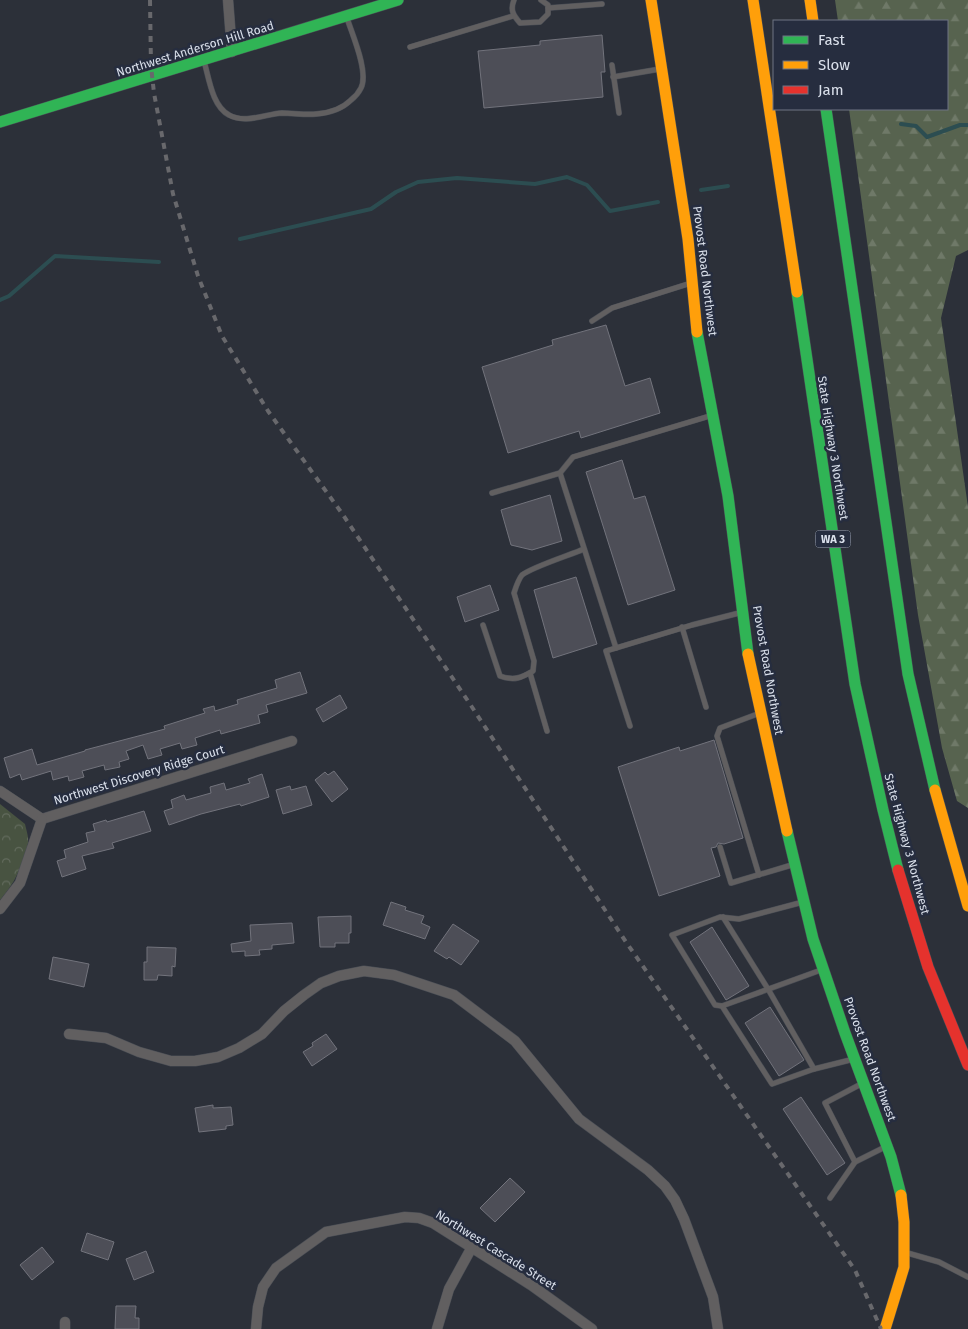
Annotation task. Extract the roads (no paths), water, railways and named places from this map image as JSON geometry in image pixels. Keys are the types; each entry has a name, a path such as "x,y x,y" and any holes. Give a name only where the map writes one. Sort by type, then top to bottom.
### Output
{"main road":[{"name":"Northwest Anderson Hill Road","path":"0,122 398,0"},
{"name":"Provost Road Northwest","path":"651,0 688,239 697,332 728,496 749,658 813,939 854,1059 887,1146 900,1191 904,1222 904,1268 885,1329"},
{"name":"State Highway 3 Northwest","path":"754,0 857,692 882,808 914,925 943,1006 968,1065"},
{"path":"810,0 813,20"},
{"path":"826,110 908,674 921,736 968,906"}],"street":[{"path":"228,0 232,52"},
{"name":"Northwest Discovery Ridge Court","path":"0,791 42,818 292,741"},
{"path":"0,909 20,883 42,818"},
{"path":"69,1034 106,1038 140,1052 171,1061 195,1061 218,1057 239,1048 262,1034 284,1011 304,995 321,983 339,976 364,971 394,975 454,994 515,1041 579,1119 648,1170 664,1186 675,1200 684,1219 713,1297 718,1329"},
{"name":"Northwest Cascade Street","path":"256,1329 258,1307 263,1287 276,1268 326,1232 404,1217 433,1222 531,1285 592,1329"},
{"path":"437,1329 449,1289 472,1247"}],"lane":[{"path":"514,0 511,7 513,16 520,23 540,22 548,14 548,5 541,0"},
{"path":"548,8 602,4"},
{"path":"204,60 215,99 220,108 228,115 237,119 283,113 317,114 336,110 345,106 362,87 361,66 346,16"},
{"path":"410,47 513,16"},
{"path":"612,65 619,113"},
{"path":"613,77 661,69"},
{"path":"592,321 612,308 692,282"},
{"path":"492,493 560,473 573,457 713,415"},
{"path":"560,473 616,648"},
{"path":"482,625 500,676 509,680 522,678 533,671 534,661 514,593 517,583 523,575 536,568 584,549"},
{"path":"630,726 606,651 682,627 743,612"},
{"path":"682,627 706,707"},
{"path":"530,673 547,731"},
{"path":"759,875 717,736 720,728 727,724 761,713"},
{"path":"720,847 731,883 795,864"},
{"path":"804,902 739,919 720,917 672,935 715,1005 722,1006 823,970"},
{"path":"723,917 814,1069"},
{"path":"722,1006 772,1084 814,1069 854,1059"},
{"path":"855,1162 825,1103 864,1083"},
{"path":"830,1198 855,1162 887,1146"},
{"path":"904,1252 939,1262 968,1277"}],"waterway":[{"path":"901,124 916,126 927,137 960,125 968,125"},
{"path":"240,239 371,209 396,192 418,182 457,178 535,184 567,177 587,185 610,211 658,202"},
{"path":"701,190 728,186"},
{"path":"0,300 9,296 55,256 159,262"}],"railway":[{"path":"150,0 151,66 154,93 173,194 198,276 222,336 268,411 341,512 626,942 855,1270 881,1329"}]}
